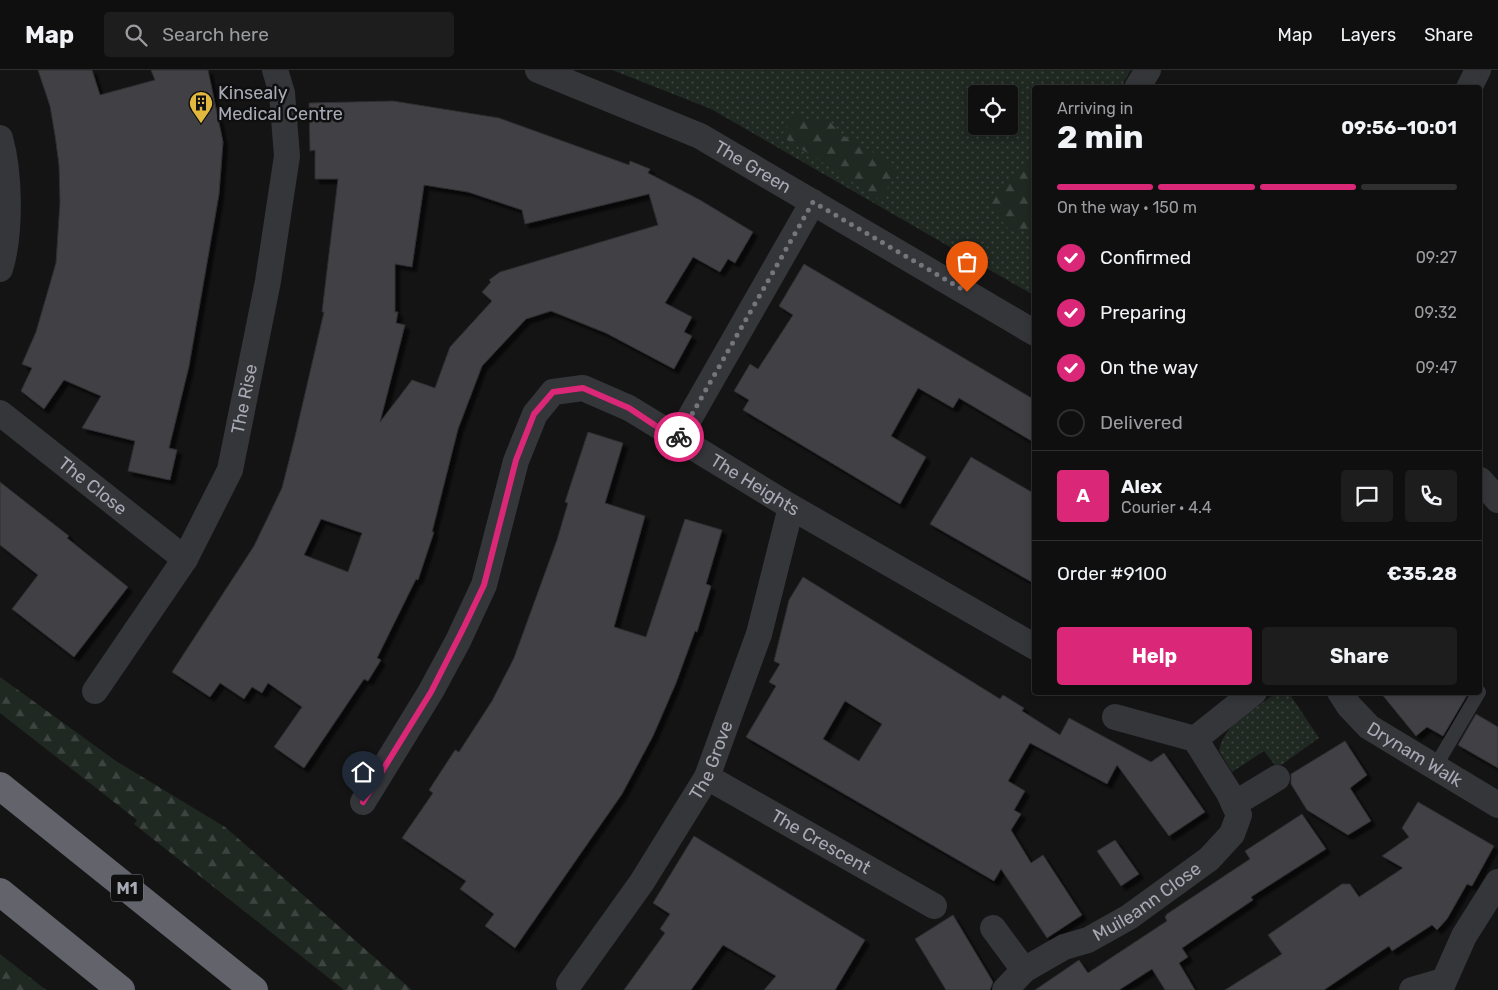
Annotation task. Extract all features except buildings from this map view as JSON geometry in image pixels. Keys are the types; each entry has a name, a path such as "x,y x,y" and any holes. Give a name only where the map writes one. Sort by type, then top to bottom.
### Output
{"highway":[{"name":"M1","path":"0,786 254,990"},
{"path":"0,892 121,990"}],"street":[{"name":"The Rise","path":"95,691 185,558 230,470 268,281 287,156 282,93 274,70"},
{"name":"The Green","path":"538,70 700,136 1032,330"},
{"path":"1139,85 1148,70"},
{"path":"1470,85 1478,70"},
{"path":"0,138 8,198 4,257 0,269"},
{"path":"677,440 813,202"},
{"name":"The Heights","path":"363,802 431,692 462,633 484,585 516,460 534,414 553,392 583,388 629,408 677,440 1032,645"},
{"name":"The Close","path":"0,413 185,558"},
{"name":"The Grove","path":"569,984 642,882 707,777 759,634 791,507"},
{"path":"1115,717 1195,740 1250,695"},
{"name":"Drynam Walk","path":"1342,695 1348,706 1369,727 1498,805"},
{"name":"Muileann Close","path":"1005,990 1024,970 1064,947 1088,940 1129,917 1209,859 1232,834 1239,815 1229,793 1195,740"},
{"name":"The Crescent","path":"707,777 934,906"},
{"path":"1234,804 1277,778"},
{"path":"1412,990 1442,985 1464,936 1498,882"},
{"path":"993,928 1024,970"}],"lane":[{"path":"1435,767 1478,695"}],"green space":[{"path":"612,70 1131,70 1122,85 1032,85 1032,294 711,109"},
{"path":"797,113 807,122 828,120 842,135 897,166 882,201 781,136"},
{"path":"1032,155 1032,230 1010,231 985,200 1000,190"},
{"path":"0,677 116,761 225,827 412,990 344,990 134,824 137,820 0,713"},
{"path":"1273,695 1290,695 1319,738 1277,768 1264,751 1232,772 1219,751 1222,741 1234,724"},
{"path":"0,954 46,990 0,990"}],"way so far":[{"path":"679,437 813,202 967,292"}],"place":[{"name":"Kinsealy Medical Centre","path":"201,124"}],"route":[{"path":"363,802 431,692 458,641 484,585 516,460 534,414 553,392 583,388 629,408 677,440 679,437"}]}
